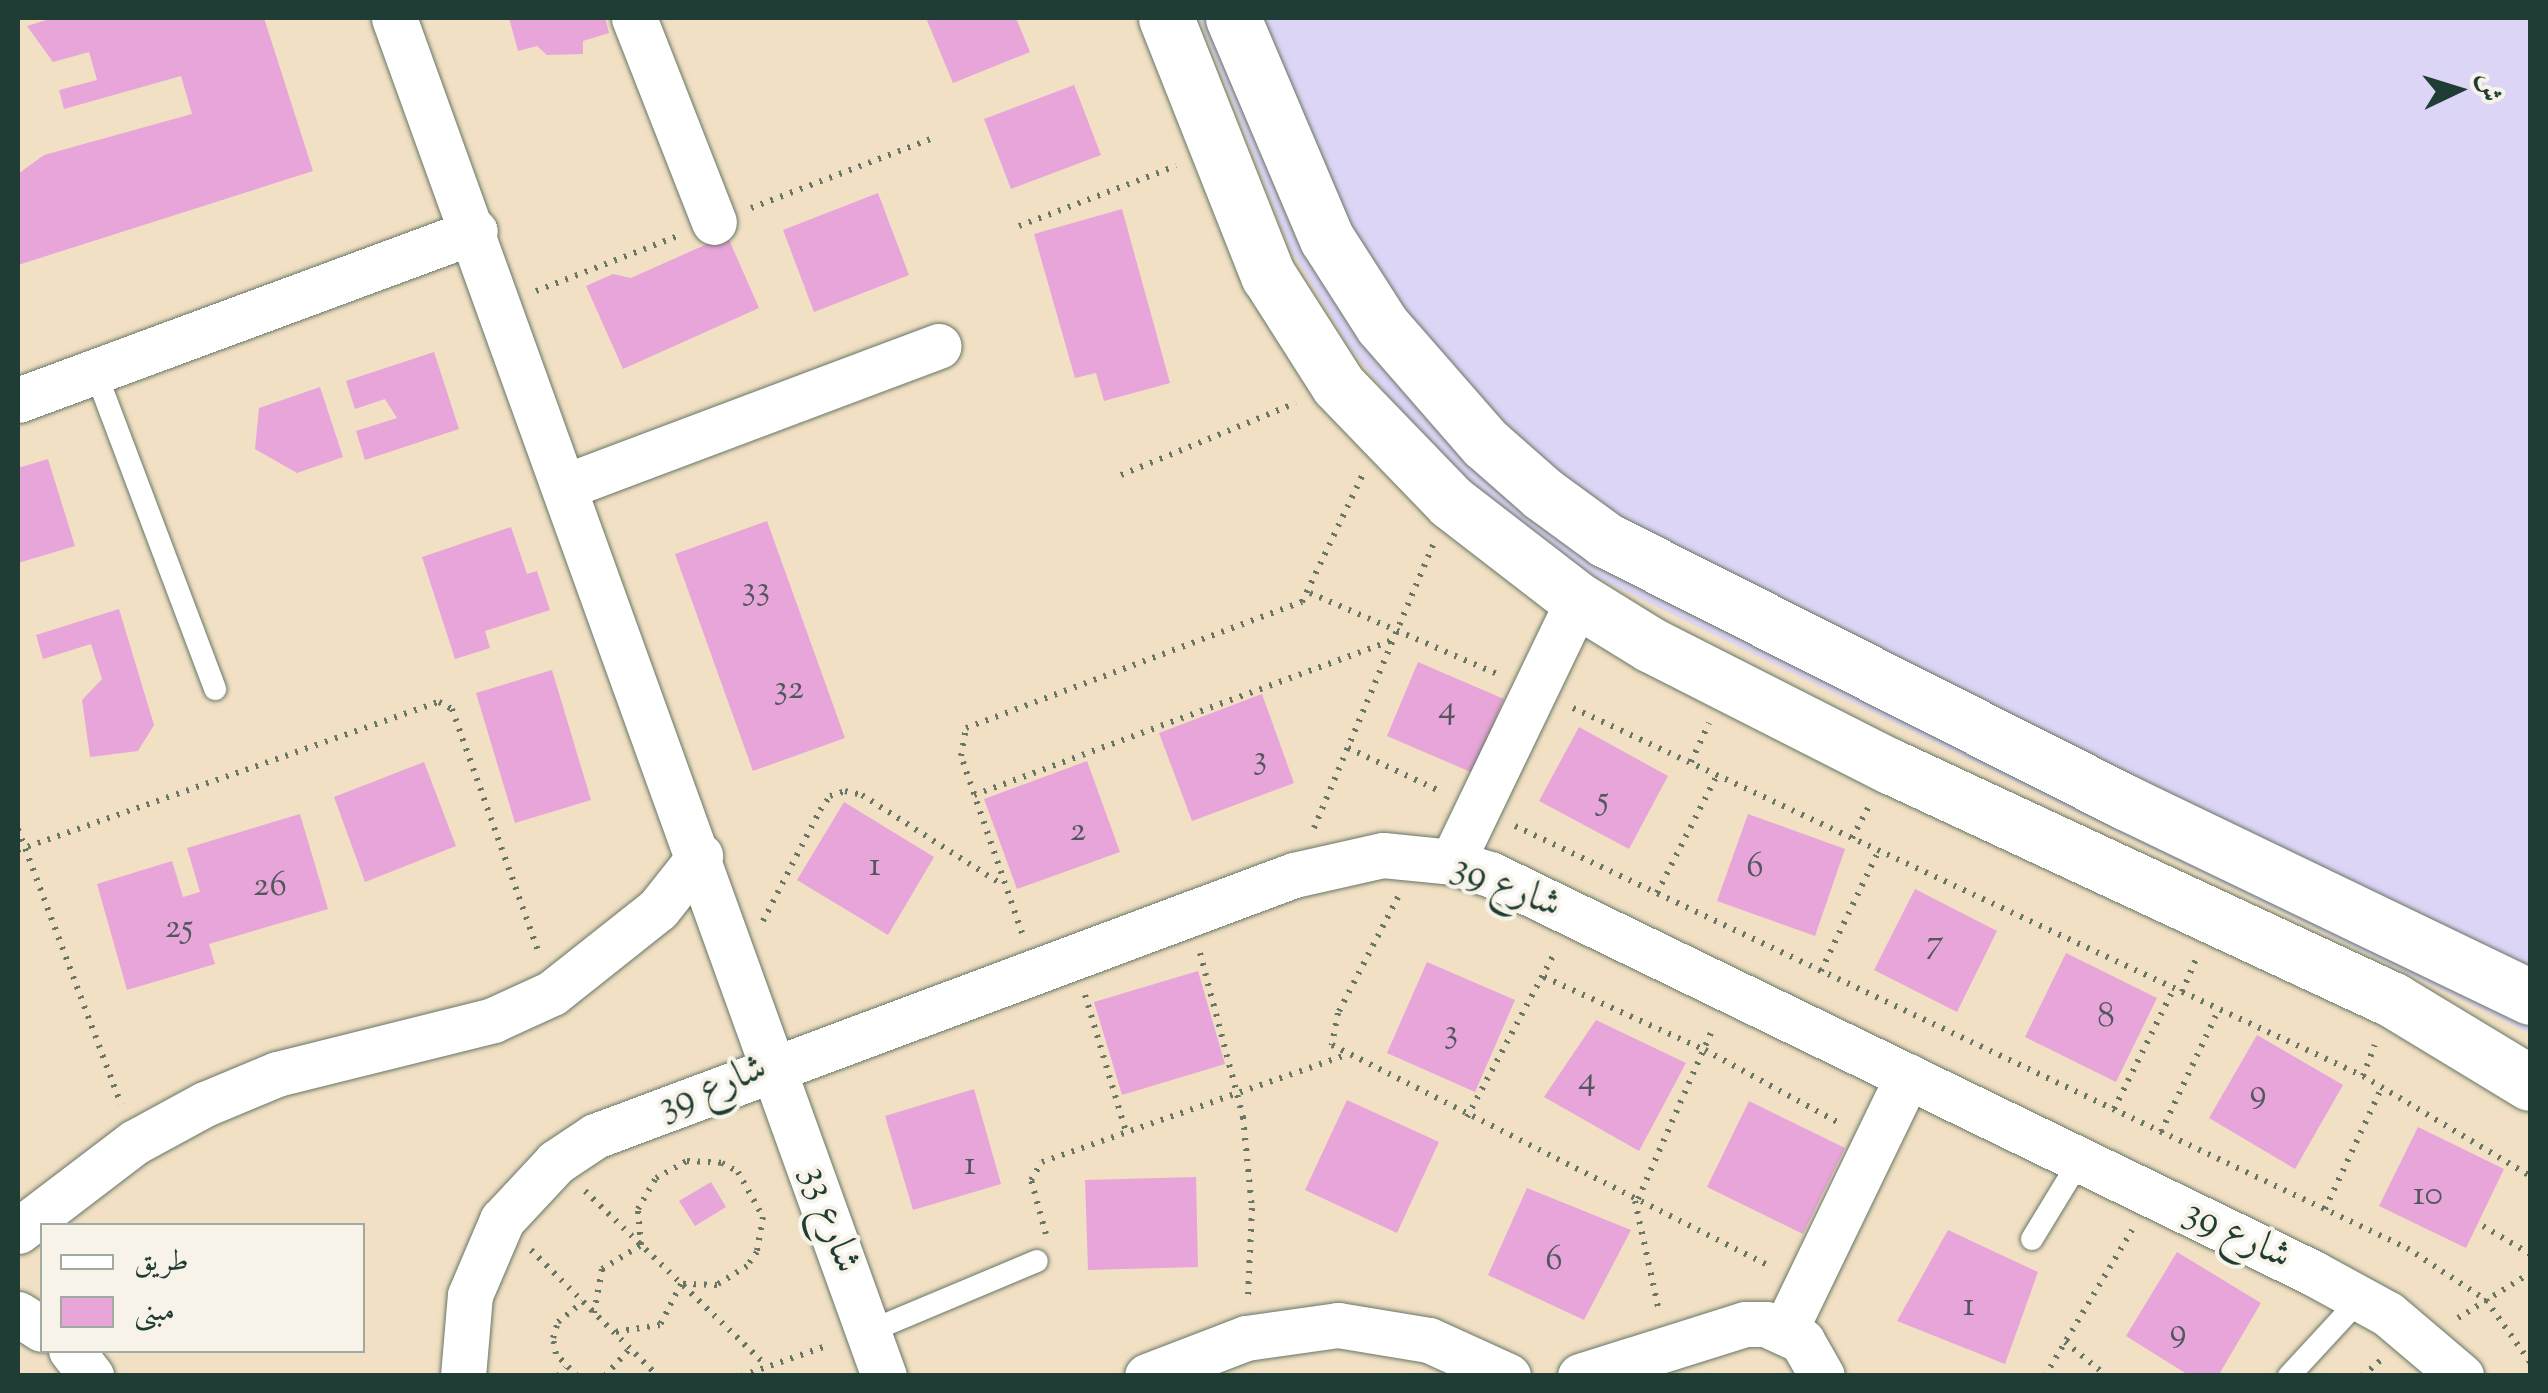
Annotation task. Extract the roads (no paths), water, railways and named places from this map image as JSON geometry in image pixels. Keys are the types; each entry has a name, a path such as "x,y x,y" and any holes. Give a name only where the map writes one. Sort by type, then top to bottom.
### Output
{"street":[{"name":"شارع 33","path":"394,18 475,231 884,1376"},
{"path":"634,18 714,222"},
{"path":"1166,18 1214,151 1268,274 1338,385 1380,433 1451,502 1578,600 1651,645 1890,766 2394,1000 2530,1083"},
{"path":"1233,18 1327,239 1382,325 1471,428 1543,494 1606,540 2127,803 2530,997"},
{"path":"18,400 475,231"},
{"path":"566,486 939,346"},
{"path":"1436,859 1478,809 1578,600"},
{"path":"18,1231 135,1142 277,1074 430,1040 552,992 646,921 700,856"},
{"name":"شارع 39","path":"463,1376 470,1295 502,1220 556,1162 595,1136 775,1064 1294,875 1347,860 1436,859 1571,914 2361,1298 2422,1339 2461,1376"},
{"path":"1785,1330 1878,1145 1908,1076"},
{"path":"18,1314 40,1328"},
{"path":"1580,1376 1746,1324 1785,1330 1802,1340 1822,1376"},
{"path":"1147,1376 1246,1338 1322,1326 1384,1329 1429,1340 1508,1376"},
{"path":"73,1353 90,1376"}],"lane":[{"path":"94,372 216,689"},
{"path":"2032,1240 2080,1160"},
{"path":"868,1332 1037,1261"},
{"path":"2289,1376 2361,1298"}]}
